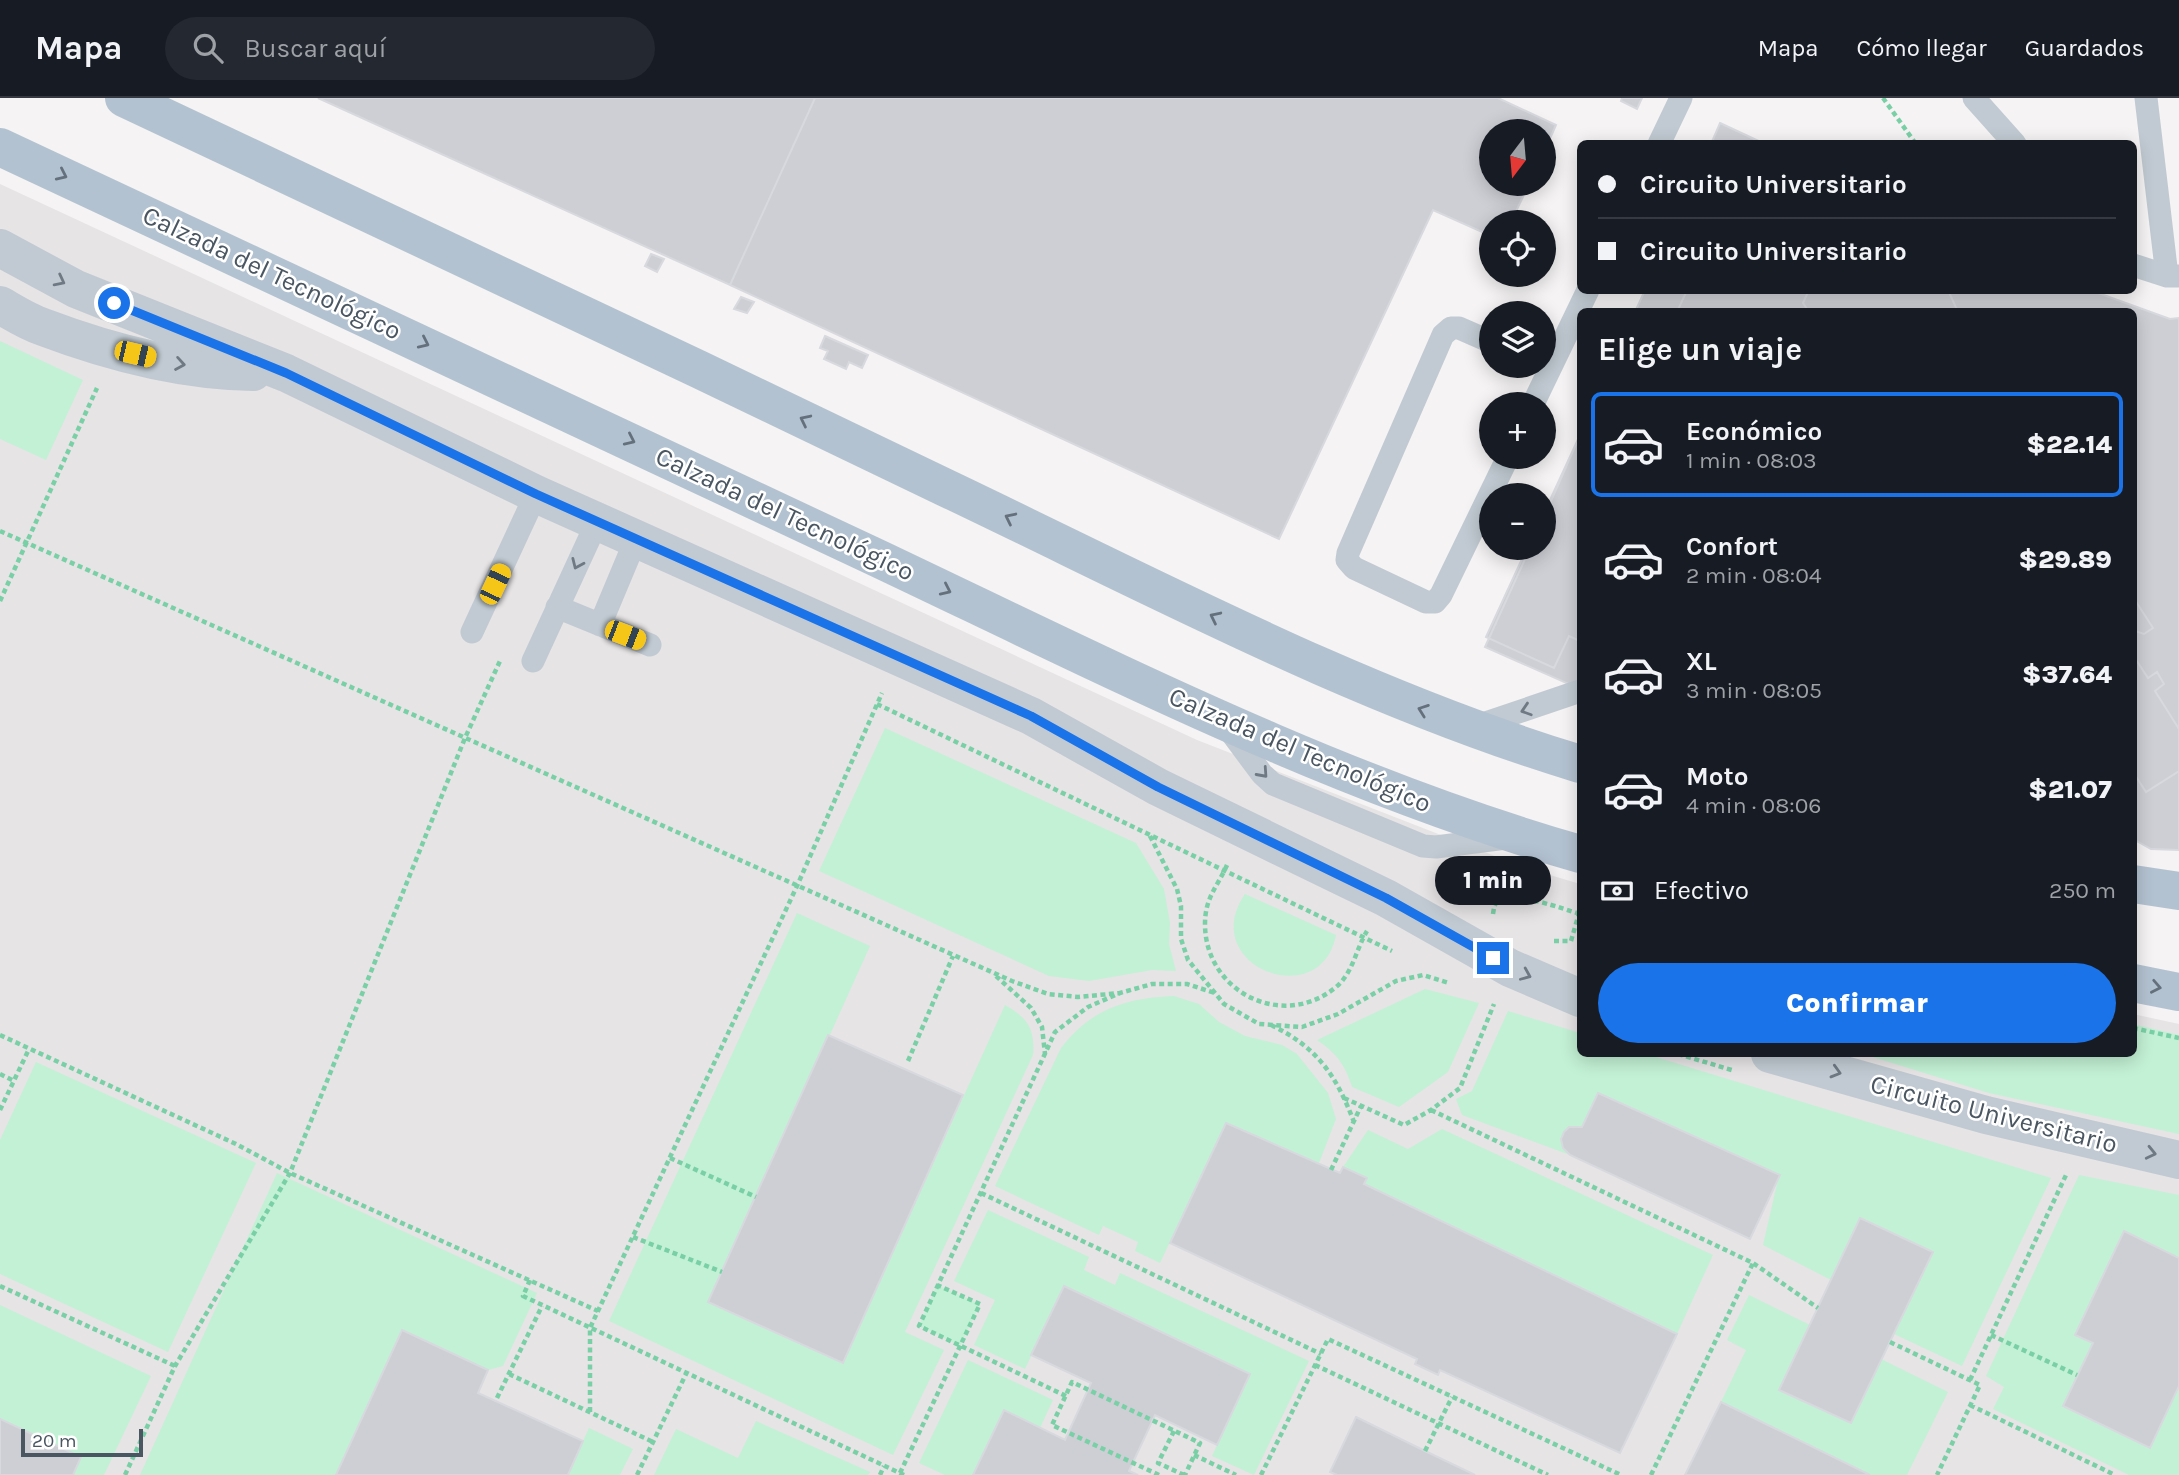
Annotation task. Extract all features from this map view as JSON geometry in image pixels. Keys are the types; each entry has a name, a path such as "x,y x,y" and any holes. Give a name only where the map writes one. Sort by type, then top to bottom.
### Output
{"main road":[{"path":"124,98 679,359 1293,654 1406,704 1577,763"},
{"name":"Calzada del Tecnológico","path":"0,146 1221,719 1345,772 1517,836 1577,853"},
{"path":"2137,984 2179,992"}],"street":[{"path":"0,248 76,289 286,373 536,494 1031,716 1158,787 1386,898 1510,968 1577,997"},
{"path":"0,305 42,327 176,364 230,372 286,373"},
{"name":"Circuito Universitario","path":"1781,1057 1986,1115 2179,1160"}],"lane":[{"path":"1661,140 1681,98"},
{"path":"1974,98 2011,140"},
{"path":"2137,266 2173,276 2146,98"},
{"path":"1556,349 1577,310"},
{"path":"1479,337 1459,328 1451,328 1443,335 1347,560 1354,568 1426,602 1435,602 1441,595 1502,469"},
{"path":"472,632 536,494"},
{"path":"533,661 597,522"},
{"path":"600,625 636,539"},
{"path":"557,607 650,645"},
{"path":"1471,728 1577,692"}],"path":[{"path":"1883,98 1913,140"},
{"path":"0,601 115,349"},
{"path":"0,531 992,973 1048,995 1078,997 1119,993"},
{"path":"125,1475 175,1366 290,1173 465,738 501,660"},
{"path":"590,1412 590,1328 797,886 885,686"},
{"path":"877,704 1400,955"},
{"path":"1150,835 1177,889 1181,906 1181,939 1188,960 1224,1004 1259,1024 1302,1027 1338,1014 1396,981 1423,975"},
{"path":"1500,922 1493,914 1495,904 1502,898 1515,897 1577,911"},
{"path":"1542,937 1553,941 1571,941 1577,922"},
{"path":"908,1061 953,956"},
{"path":"1436,972 1460,984"},
{"path":"992,973 1031,1008 1042,1027 1045,1055"},
{"path":"1066,1396 919,1326 1055,1032 1088,1007 1119,993 1152,984 1187,984 1214,993"},
{"path":"1344,1098 1404,1125 1431,1110 1460,1088 1497,997"},
{"path":"1268,1024 1288,1033 1308,1047 1334,1077 1354,1122"},
{"path":"2137,1029 2179,1038"},
{"path":"0,1035 236,1144 290,1173 598,1311"},
{"path":"0,1110 29,1049"},
{"path":"0,1074 14,1081"},
{"path":"1331,1170 1361,1105"},
{"path":"1431,1110 1753,1263 1818,1308"},
{"path":"670,1158 756,1197"},
{"path":"1970,1380 2071,1164"},
{"path":"981,1193 1321,1354"},
{"path":"633,1237 722,1272"},
{"path":"1651,1475 1753,1263"},
{"path":"530,1280 523,1296 542,1306 902,1474 980,1304 937,1285"},
{"path":"0,1286 175,1366"},
{"path":"497,1398 542,1306"},
{"path":"1991,1335 2077,1376"},
{"path":"1261,1475 1328,1339 1621,1475"},
{"path":"1890,1342 1980,1385 1937,1475"},
{"path":"1315,1365 1548,1475"},
{"path":"509,1374 653,1442"},
{"path":"637,1475 686,1374"},
{"path":"1159,1475 1052,1425 1072,1382 1200,1443 1184,1475 1158,1463 1174,1431"},
{"path":"1425,1451 1451,1397"},
{"path":"1970,1405 2115,1475"},
{"path":"1195,1455 1236,1475"},
{"path":"880,1475 884,1466"},
{"path":"1169,1475 1171,1469"}],"shaded area":[{"path":"0,184 1197,740 1523,867 1577,883 1577,1057 2137,1057 2137,1015 2179,1024 2179,1475 0,1475"}],"green space":[{"path":"0,341 83,380 46,460 0,439"},
{"path":"885,728 1136,843 1164,889 1170,923 1169,944 1176,971 1152,970 1089,981 1049,976 819,871"},
{"path":"1245,894 1336,935 1326,959 1309,972 1288,976 1266,971 1248,959 1236,942 1234,920"},
{"path":"797,913 870,946 709,1303 843,1362 1005,1005 1024,1020 1033,1038 1033,1055 905,1332 944,1350 893,1455 609,1321"},
{"path":"1425,989 1479,1003 1448,1072 1399,1107 1352,1087 1339,1060 1317,1040"},
{"path":"1174,996 1199,1004 1219,1022 1245,1036 1282,1045 1297,1054 1328,1093 1336,1119 1319,1163 1226,1123 1160,1263 1135,1251 1138,1242 1103,1226 1099,1235 995,1186 1061,1048 1072,1035 1097,1015 1111,1008 1140,999"},
{"path":"1508,1011 1577,1032 1577,1057 1656,1057 2051,1178 1962,1366 1894,1334 1932,1252 1861,1218 1831,1280 1763,1245 1779,1175 1599,1093 1582,1127 1569,1127 1563,1134 1562,1145 1570,1155 1462,1115 1456,1099 1472,1091"},
{"path":"2137,1025 2179,1035 2179,1134 1989,1093 1873,1057 2137,1057"},
{"path":"36,1062 256,1163 168,1352 0,1274 0,1140"},
{"path":"1442,1129 1713,1255 1677,1334 1364,1184 1366,1178 1343,1167 1368,1130 1408,1149"},
{"path":"277,1173 537,1293 503,1366 488,1370 478,1393 583,1441 589,1428 633,1449 620,1475 140,1475"},
{"path":"2079,1175 2179,1195 2179,1475 2129,1475 1993,1409 2004,1387 1986,1376"},
{"path":"988,1210 1089,1257 1084,1270 1115,1285 1120,1273 1309,1361 1254,1475 1212,1456 1250,1374 1064,1286 1025,1369 974,1345 995,1300 954,1281"},
{"path":"937,1285 980,1304 960,1346 919,1326"},
{"path":"1749,1295 1810,1325 1779,1390 1850,1423 1881,1359 1948,1392 1907,1475 1870,1475 1721,1402 1746,1350 1727,1340"},
{"path":"0,1305 151,1376 104,1475 73,1475 81,1457 0,1419"},
{"path":"968,1360 1053,1400 1040,1428 1004,1411 973,1475 945,1475 919,1463"},
{"path":"756,1421 870,1472 868,1475 654,1475 676,1429 738,1458"}],"building":[{"path":"318,98 815,98 730,285"},
{"path":"815,98 1498,98 1543,119 1479,119 1479,196 1523,196 1517,210 1479,210 1479,231 1433,210 1279,539 730,285"},
{"path":"1622,98 1642,98 1637,109 1621,101"},
{"path":"1720,123 1756,140 1713,140"},
{"path":"651,254 664,259 657,272 645,266"},
{"path":"1643,294 2101,294 2170,319 2179,318 2179,850 2151,849 2137,841 2137,308 1637,308"},
{"path":"1685,294 1807,294 1803,303 1806,308 1679,308"},
{"path":"1807,294 1950,294 1956,308 1806,308 1803,303"},
{"path":"741,297 754,302 747,313 734,309"},
{"path":"825,336 868,355 862,368 849,362 846,369 824,359 828,351 820,348"},
{"path":"1577,442 1577,640 1569,636 1554,668 1486,637 1521,560 1556,560 1556,487"},
{"path":"1577,442 1577,688 1485,647 1525,560 1556,560 1556,490"},
{"path":"2137,603 2153,628 2144,634 2137,632"},
{"path":"2137,661 2148,678 2157,672 2164,684 2155,691 2179,729 2179,771 2146,792 2137,778"},
{"path":"828,1035 963,1095 843,1363 708,1302"},
{"path":"1598,1093 1780,1175 1750,1239 1570,1155 1563,1148 1561,1139 1564,1132 1569,1127 1582,1127"},
{"path":"1226,1123 1340,1173 1343,1167 1367,1178 1364,1184 1677,1334 1620,1453 1440,1370 1438,1375 1415,1364 1417,1359 1170,1243"},
{"path":"1860,1218 1933,1252 1851,1423 1779,1390"},
{"path":"2124,1231 2179,1258 2179,1386 2150,1448 2063,1406 2093,1343 2075,1335"},
{"path":"1064,1286 1250,1374 1217,1445 1155,1415 1129,1471 1138,1475 973,1475 1004,1410 1065,1440 1091,1383 1031,1355"},
{"path":"402,1330 488,1370 478,1393 583,1441 568,1475 336,1475"},
{"path":"1721,1402 1774,1428 1870,1475 1685,1475"},
{"path":"1356,1417 1475,1475 1337,1475 1330,1472"},
{"path":"0,1419 81,1457 73,1475 0,1475"}],"route":[{"path":"114,303 286,373 536,494 1031,716 1158,787 1386,898 1493,958"}]}
